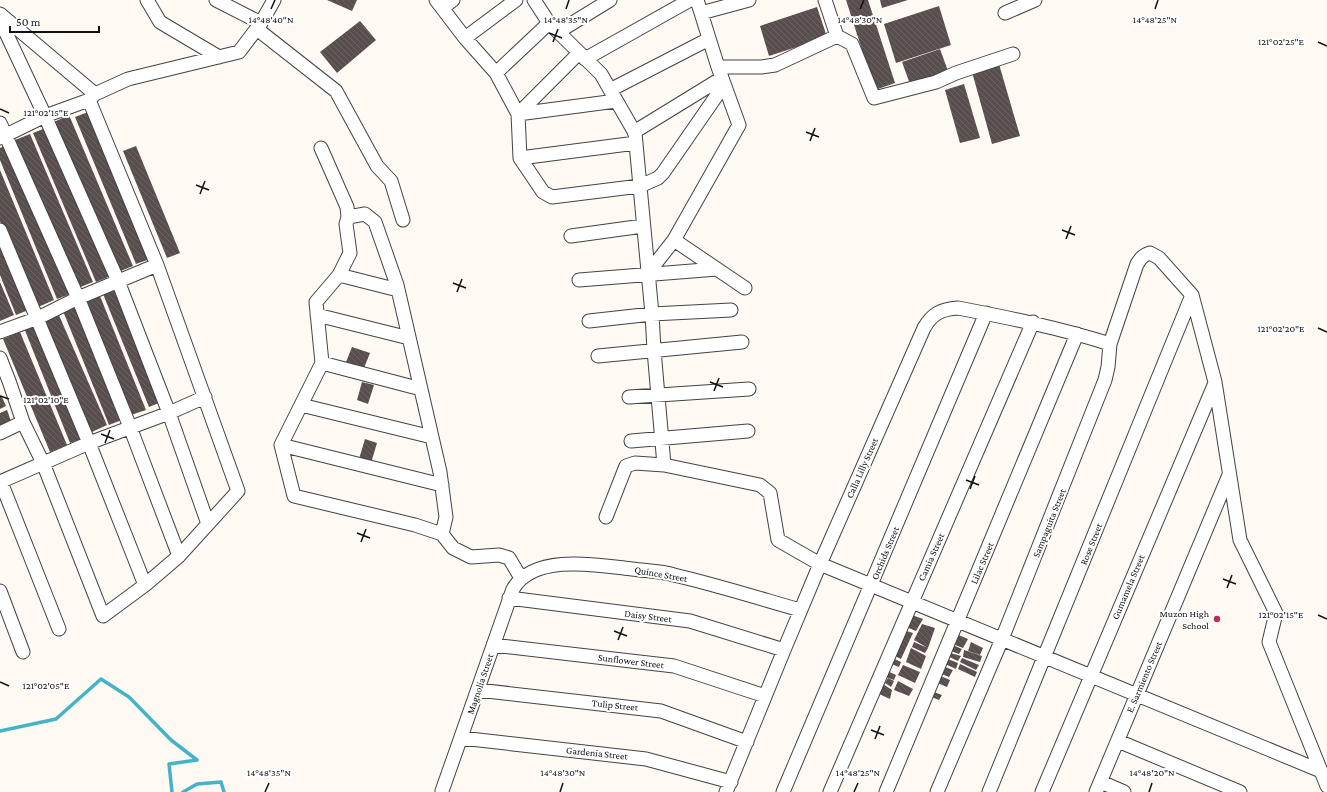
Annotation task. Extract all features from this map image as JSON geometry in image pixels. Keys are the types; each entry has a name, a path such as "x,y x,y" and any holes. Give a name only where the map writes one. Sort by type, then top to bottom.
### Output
{"street":[{"path":"147,0 160,22 219,57"},
{"path":"216,0 259,26 336,91 377,166 391,181 403,220"},
{"path":"3,137 45,116 92,97 128,79 239,52 259,26 274,0"},
{"path":"453,0 439,4 465,38 496,73 518,114 520,158 544,192 552,198 640,186 658,178 663,173 721,77"},
{"path":"465,38 516,0"},
{"path":"534,0 554,28 601,74 635,137 652,314 664,466"},
{"path":"496,73 554,28 610,0"},
{"path":"518,114 582,56 690,0"},
{"path":"648,273 674,240 739,125 721,77 697,0"},
{"path":"825,0 837,36 852,44 874,98 936,82 956,73 1013,54"},
{"path":"1005,13 1035,0"},
{"path":"701,13 745,1"},
{"path":"0,14 92,97 157,265 238,491 179,556 145,585 103,616 43,463 5,383 0,358"},
{"path":"0,20 45,116 118,281 169,413 208,524"},
{"path":"520,158 635,137 721,77 775,65 837,36"},
{"path":"518,114 613,95 709,39"},
{"path":"0,123 3,137 78,298 130,427 179,556"},
{"path":"320,148 347,207 348,217 346,224 350,253 339,275 316,302 322,363 281,445 294,496 415,525 442,534 453,548 471,557 499,555 509,558 521,578"},
{"path":"348,217 365,214 375,222 398,290 440,472 446,517 442,534"},
{"path":"571,236 643,226"},
{"path":"0,230 38,318 145,585"},
{"path":"674,240 745,288"},
{"name":"Sampaguita Street","path":"936,792 1002,639 1105,380 1110,344 1137,264 1144,255 1150,253 1159,258 1192,295"},
{"path":"0,332 38,318 78,298 157,265"},
{"path":"578,280 648,273 717,269"},
{"path":"339,275 398,290"},
{"path":"1192,295 1215,382 1240,540 1276,614 1269,642 1327,786"},
{"name":"Rose Street","path":"989,792 1192,295"},
{"name":"Calla Lilly Street","path":"728,787 800,610 929,319 947,309 958,308 1033,322 1110,344"},
{"path":"589,321 652,314 731,310"},
{"name":"Orchids Street","path":"783,792 986,313"},
{"path":"317,315 409,338"},
{"name":"Camia Street","path":"830,792 1033,322"},
{"name":"Lilac Street","path":"886,792 1077,334"},
{"path":"598,356 742,342"},
{"path":"322,363 421,389"},
{"name":"Gumamela Street","path":"1042,792 1215,382"},
{"path":"629,397 749,389"},
{"path":"60,629 0,482 130,427 169,413 204,397"},
{"path":"301,405 432,437"},
{"path":"0,433 23,422"},
{"path":"631,441 748,431"},
{"path":"281,445 442,486"},
{"path":"606,517 626,466 635,463 664,466 760,485 770,493 778,540 820,564 1321,771"},
{"name":"E. Sarmiento Street","path":"1098,787 1230,474"},
{"name":"Quince Street","path":"521,578 535,570 553,565 599,565 673,574 800,610"},
{"name":"Magnolia Street","path":"446,792 461,738 509,598 513,588 521,578"},
{"path":"0,591 23,652"},
{"name":"Daisy Street","path":"509,598 690,621 784,650"},
{"name":"Sunflower Street","path":"493,645 674,666 765,696"},
{"name":"Tulip Street","path":"478,690 661,711 747,742"},
{"name":"Gardenia Street","path":"461,738 646,759 728,787"},
{"path":"1118,741 1240,792"},
{"path":"1098,787 1124,792"}],"building":[{"path":"327,0 357,0 352,11"},
{"path":"846,0 868,0 895,83 875,90"},
{"path":"880,0 908,0 882,8"},
{"path":"939,6 951,45 896,63 884,24"},
{"path":"817,7 827,37 769,56 760,26"},
{"path":"360,21 376,40 337,73 320,52"},
{"path":"940,49 948,71 910,84 902,62"},
{"path":"999,64 1020,136 992,144 972,72"},
{"path":"964,84 980,138 960,143 945,90"},
{"path":"88,112 150,259 136,264 75,117"},
{"path":"69,115 133,266 118,272 54,122"},
{"path":"48,127 111,276 96,282 33,133"},
{"path":"30,134 93,282 78,288 15,140"},
{"path":"9,144 70,294 57,299 0,160 0,148"},
{"path":"136,146 180,253 167,258 123,151"},
{"path":"0,170 54,300 36,308 0,221"},
{"path":"0,234 31,309 16,315 0,275"},
{"path":"0,282 14,315 0,321"},
{"path":"118,288 164,401 149,407 103,294"},
{"path":"100,296 146,410 131,415 86,302"},
{"path":"78,305 124,419 109,425 63,311"},
{"path":"58,313 107,425 92,432 43,319"},
{"path":"37,323 84,438 70,443 24,328"},
{"path":"20,332 67,445 50,452 3,339"},
{"path":"352,347 370,353 364,368 346,362"},
{"path":"362,382 374,385 368,404 357,400"},
{"path":"1,395 6,406 0,409 0,396"},
{"path":"7,410 11,421 0,426 0,413"},
{"path":"365,439 377,443 371,463 359,459"},
{"path":"909,614 923,619 916,631 904,626"},
{"path":"922,624 935,628 928,648 914,640"},
{"path":"903,630 913,633 901,659 893,655"},
{"path":"954,633 968,639 963,648 950,643"},
{"path":"914,642 928,648 925,653 912,647"},
{"path":"971,642 983,648 980,655 968,651"},
{"path":"950,644 962,649 959,654 948,650"},
{"path":"911,648 926,656 921,669 906,662"},
{"path":"964,650 982,656 980,662 963,657"},
{"path":"947,652 961,656 958,661 945,655"},
{"path":"890,657 901,662 899,667 889,663"},
{"path":"945,658 958,663 956,669 943,663"},
{"path":"962,658 979,665 976,670 960,662"},
{"path":"960,664 977,672 975,677 958,669"},
{"path":"903,665 920,672 915,683 898,675"},
{"path":"942,666 953,670 949,677 939,673"},
{"path":"885,670 896,675 894,680 883,676"},
{"path":"938,675 950,680 947,687 935,682"},
{"path":"888,678 894,681 891,687 885,683"},
{"path":"898,681 913,689 909,696 894,690"},
{"path":"880,682 892,690 890,699 875,692"},
{"path":"931,691 942,695 939,700 929,696"}],"waterway":[{"path":"0,731 56,719 101,679 129,697 171,740 197,760 169,764 172,792"},
{"path":"183,792 197,784 221,782 224,792"}],"place":[{"name":"Muzon High School","path":"1217,619"}]}
